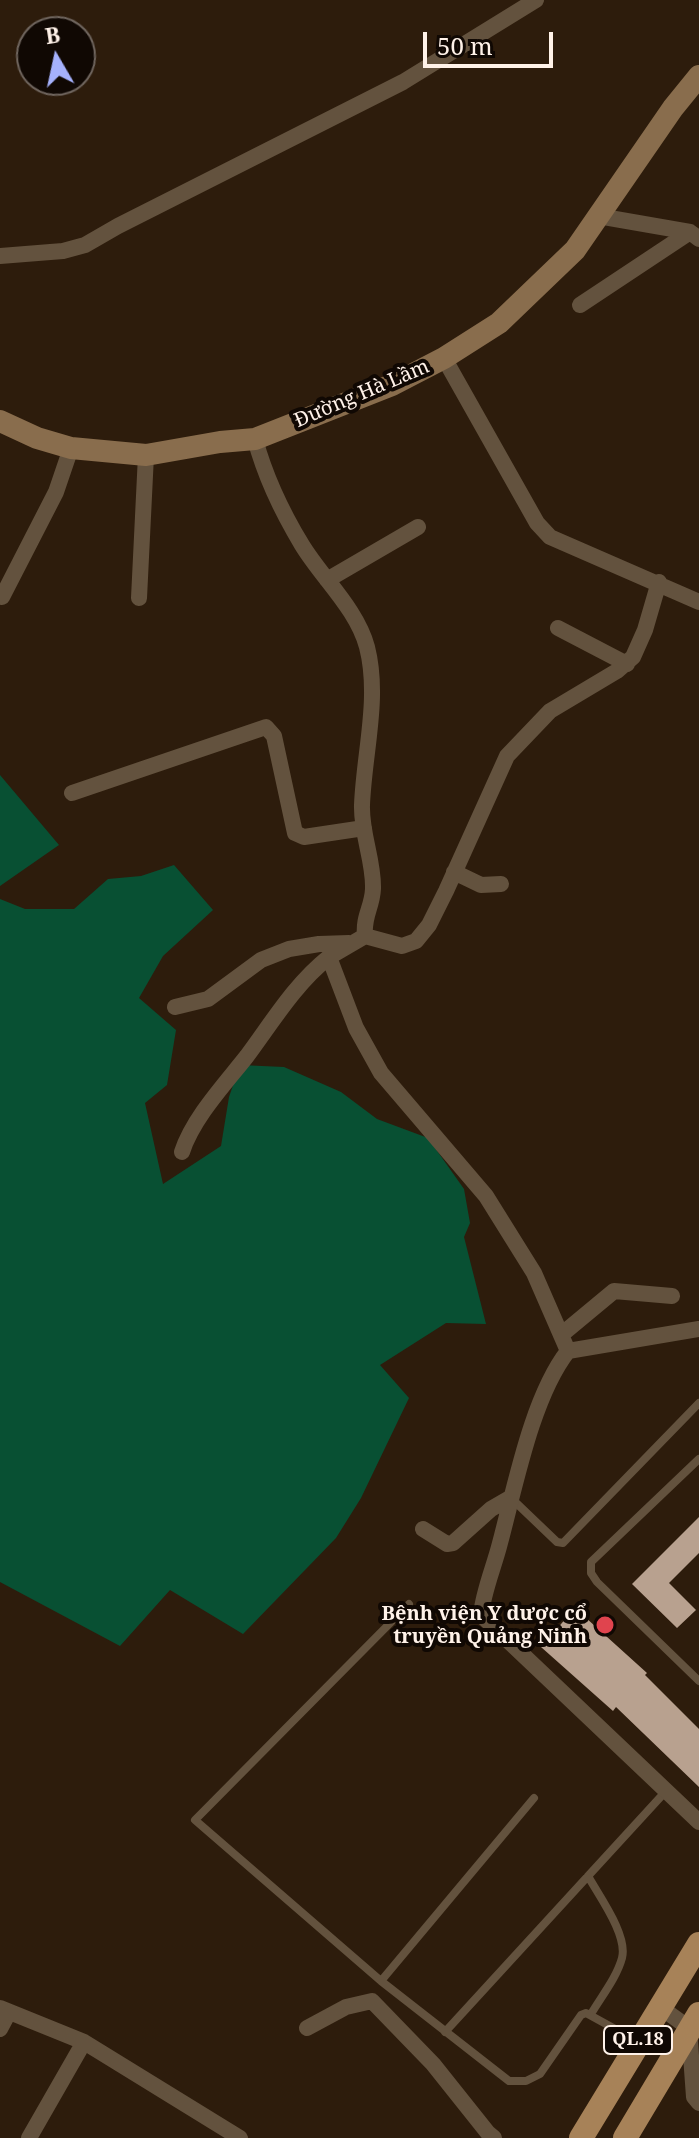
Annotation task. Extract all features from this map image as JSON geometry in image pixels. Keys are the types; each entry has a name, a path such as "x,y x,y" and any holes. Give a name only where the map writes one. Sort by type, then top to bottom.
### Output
{"main road":[{"name":"Đường Hà Lầm","path":"0,421 37,438 71,448 146,455 255,439 392,385 444,358 499,323 575,250 673,108 699,76"},
{"name":"QL.18","path":"581,2138 699,1944"},
{"name":"QL.18","path":"625,2138 694,2021"}],"street":[{"path":"0,256 63,251 85,245 403,82 536,0"},
{"path":"598,216 694,236"},
{"path":"580,305 694,236"},
{"path":"444,358 537,523 550,537 699,602"},
{"path":"255,439 262,463 286,516 355,620 366,644 372,672 362,807 372,867 371,902 364,922 365,936"},
{"path":"2,597 56,492 71,448"},
{"path":"139,598 146,455"},
{"path":"327,580 418,527"},
{"path":"182,1152 188,1134 308,973 349,943 365,936 402,946 416,941 429,925 507,756 550,711 627,664 645,630 659,582"},
{"path":"558,628 627,664"},
{"path":"72,793 266,727 274,736 295,833 304,837 364,828"},
{"path":"454,872 481,885 501,884"},
{"path":"175,1007 208,999 261,960 289,949 349,943"},
{"path":"329,957 356,1028 381,1073 486,1196 534,1273 568,1351"},
{"path":"561,1335 614,1291 672,1296"},
{"path":"699,1329 568,1351 552,1378 510,1498 481,1615 699,1822"},
{"path":"423,1529 447,1544 453,1543 491,1509 510,1498"},
{"path":"307,2028 346,2007 372,2001 433,2064 494,2138"},
{"path":"660,2007 694,2021 694,2097 699,2103"},
{"path":"0,2029 4,2010 84,2042 240,2138"},
{"path":"29,2138 84,2042"}],"lane":[{"path":"510,1498 557,1542 563,1543 699,1403"},
{"path":"699,1459 591,1562 591,1573 597,1582 699,1681"},
{"path":"409,1604 195,1820 381,1981 509,2081 526,2081 540,2074 581,2015 591,2014 638,2042"},
{"path":"445,2032 666,1791"},
{"path":"381,1981 534,1798"},
{"path":"588,1876 619,1932 624,1948 622,1961 591,2014"}],"green space":[{"path":"0,775 59,845 0,886"},
{"path":"174,865 213,910 163,956 139,998 176,1030 167,1085 145,1103 163,1184 221,1146 229,1097 240,1065 284,1067 341,1092 377,1119 428,1138 464,1189 470,1223 464,1237 486,1324 446,1323 380,1365 409,1398 361,1498 336,1538 243,1634 170,1590 120,1646 0,1582 0,899 25,909 74,909 108,879 141,876"}],"building":[{"path":"699,1517 699,1553 669,1583 696,1610 677,1628 632,1584"},
{"path":"575,1608 647,1673 645,1675 699,1729 699,1787 616,1707 613,1711 541,1647"}],"place":[{"name":"Bệnh viện Y dược cổ truyền Quảng Ninh","path":"605,1625"}]}
